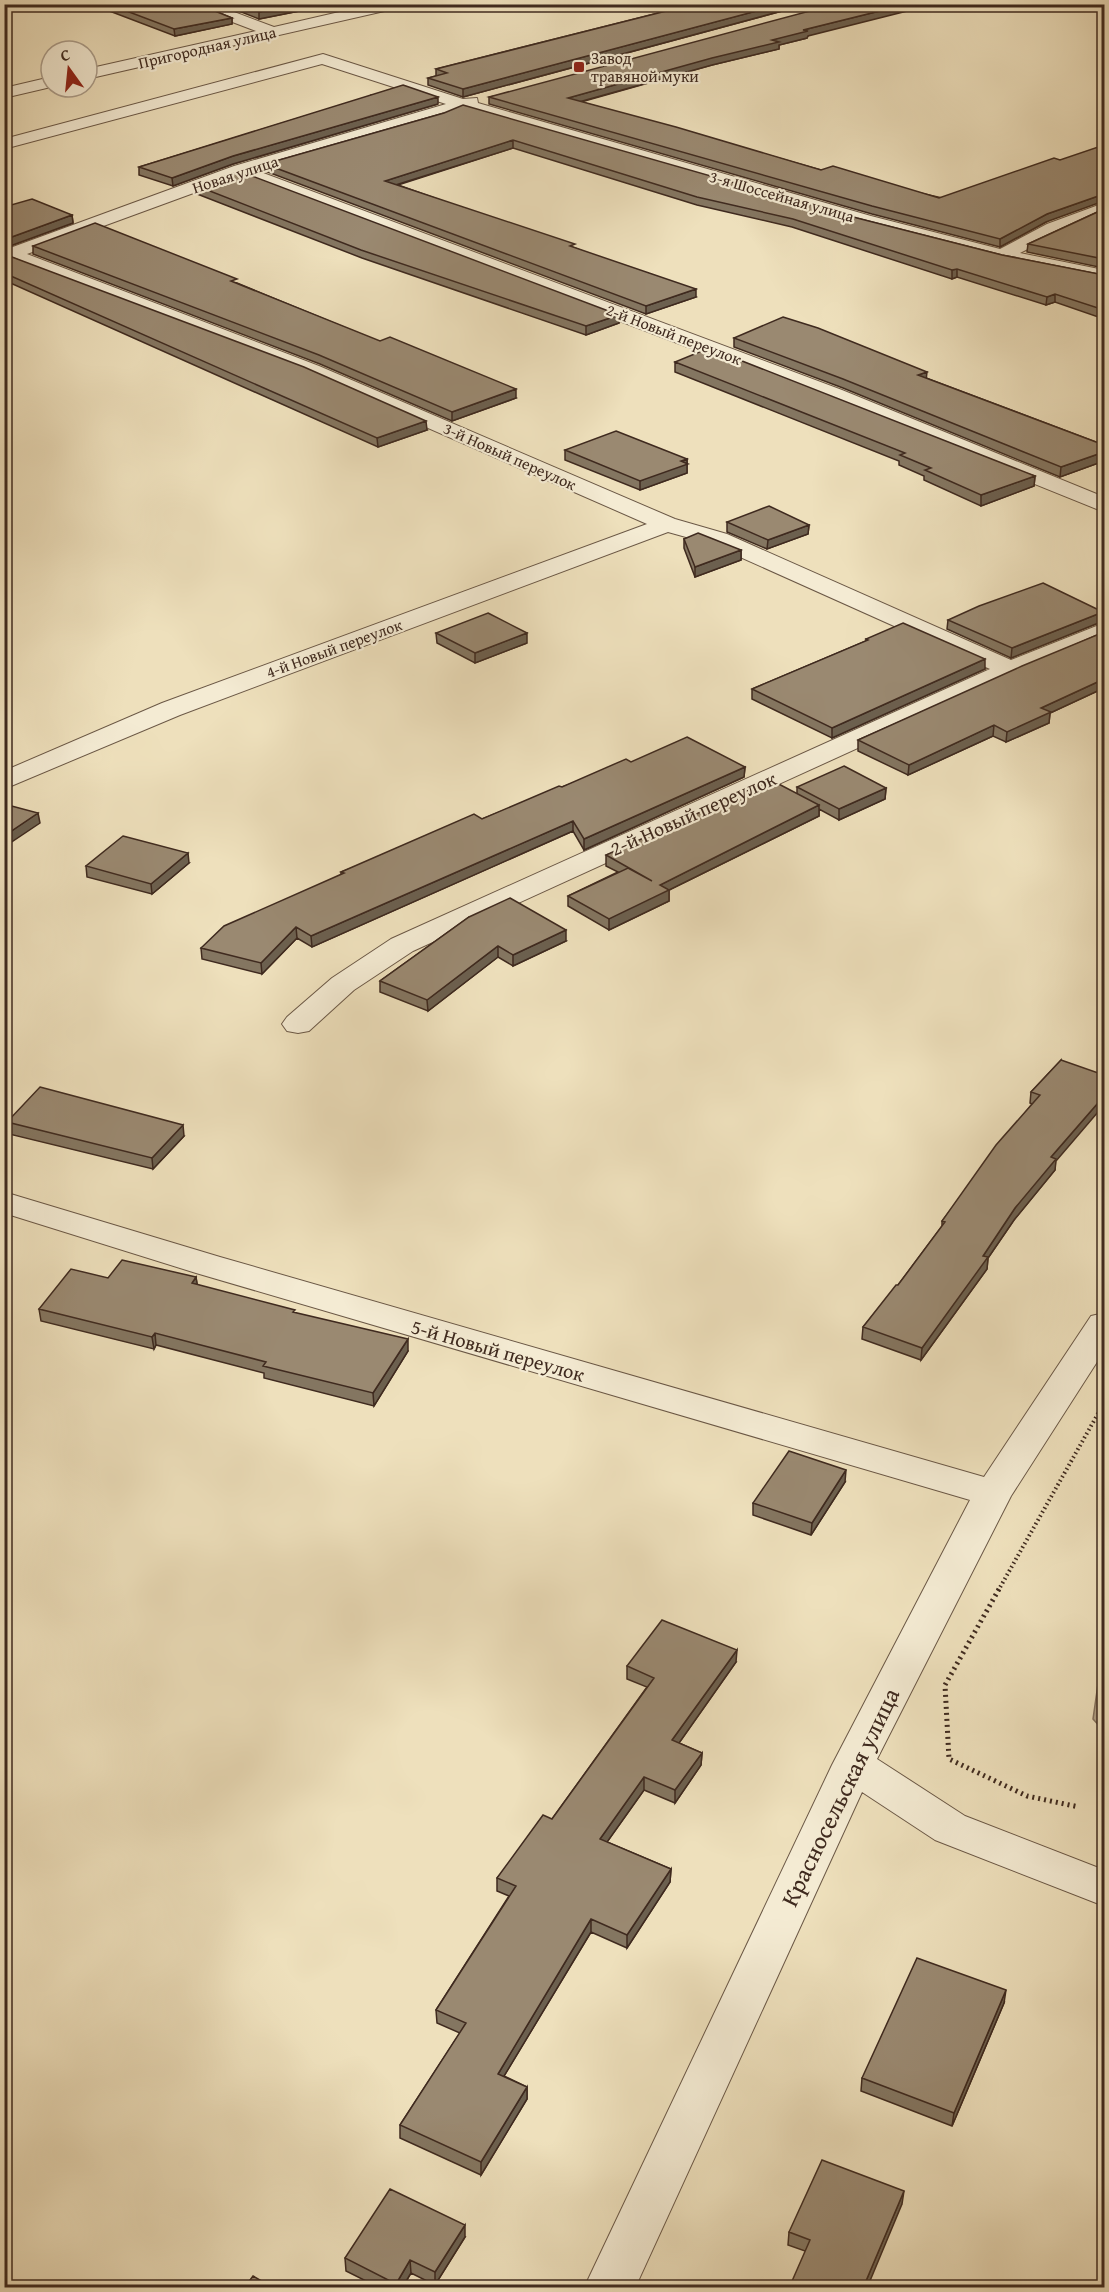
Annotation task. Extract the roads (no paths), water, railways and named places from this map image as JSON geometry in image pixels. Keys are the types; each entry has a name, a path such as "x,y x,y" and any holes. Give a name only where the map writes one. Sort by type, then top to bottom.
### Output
{"street":[{"path":"198,4 273,32 322,59 462,104"},
{"name":"Пригородная улица","path":"99,71 397,4"},
{"path":"4,144 322,59"},
{"path":"99,78 164,102"},
{"path":"4,93 39,85"},
{"name":"Новая улица","path":"7,253 240,170 494,96"},
{"name":"3-я Шоссейная улица","path":"462,104 864,220 1002,255 1104,276"},
{"name":"2-й Новый переулок","path":"240,170 823,391 1104,505"},
{"path":"1002,255 1054,228 1104,208"},
{"name":"3-й Новый переулок","path":"7,253 312,370 667,524 719,539 1011,669"},
{"name":"4-й Новый переулок","path":"4,781 171,709 667,524"},
{"name":"2-й Новый переулок","path":"298,1024 343,984 402,945 1011,669 1104,630"},
{"name":"5-й Новый переулок","path":"4,1202 208,1265 993,1493"},
{"name":"Красносельская улица","path":"609,2288 853,1765 993,1493 1104,1324"},
{"path":"853,1765 950,1828 1104,1888"}],"place":[{"name":"Завод травяной муки","path":"579,67"}]}
